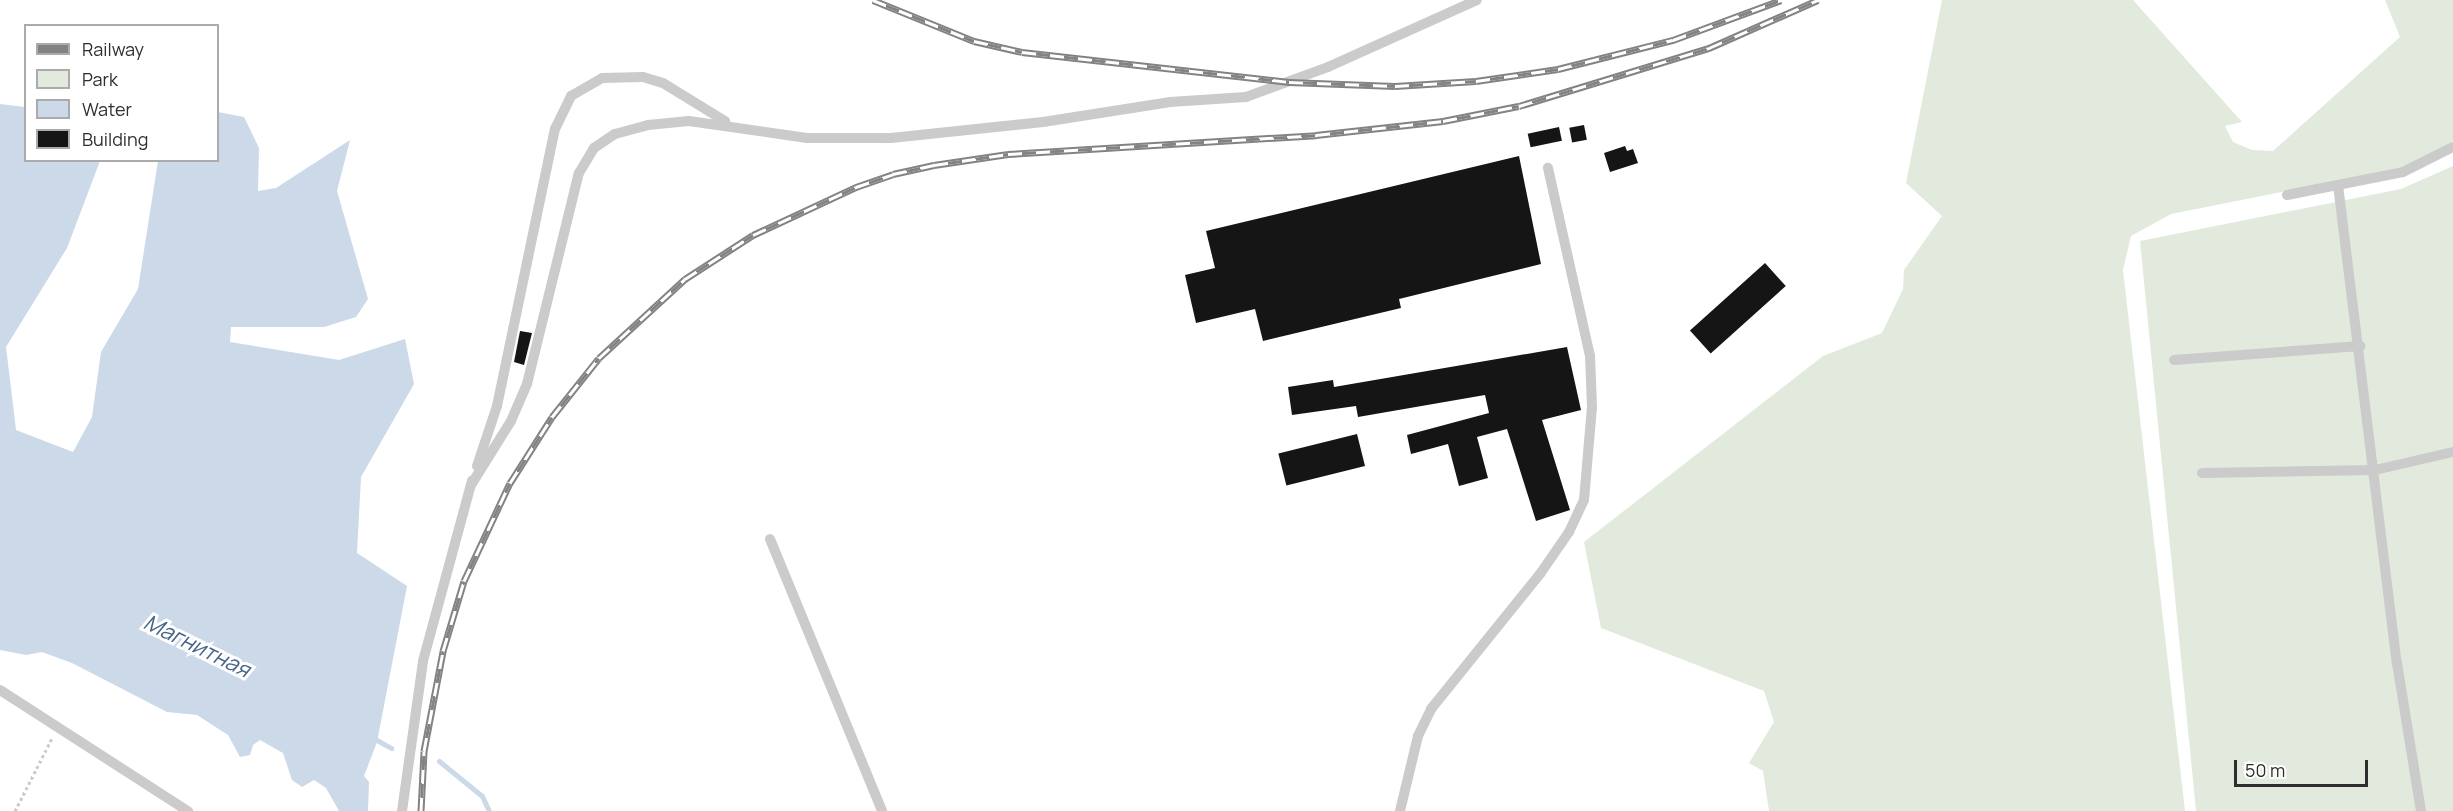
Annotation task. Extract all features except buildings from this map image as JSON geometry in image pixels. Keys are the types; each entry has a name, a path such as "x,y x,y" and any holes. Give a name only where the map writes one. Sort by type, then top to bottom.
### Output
{"lane":[{"path":"471,485 521,402 585,159 604,139 648,125 689,121 807,138 891,138 1042,122 1170,102 1246,97 1328,67 1477,0"},
{"path":"402,811 423,660 507,362 555,129 571,96 602,78 643,77 663,83 696,107 742,128"},
{"path":"2287,195 2403,171 2453,147"},
{"path":"1400,811 1418,736 1431,709 1545,567 1579,515 1584,500 1592,407 1590,356 1548,168"},
{"path":"2338,185 2360,346 2397,663 2421,811"},
{"path":"2174,360 2360,346"},
{"path":"2202,473 2375,470 2453,452"},
{"path":"770,539 882,811"},
{"path":"0,690 188,811"}],"path":[{"path":"15,811 58,726"}],"green space":[{"path":"1942,0 2133,0 2242,122 2225,126 2233,142 2252,150 2273,151 2400,37 2385,0 2453,0 2453,141 2446,147 2417,165 2171,214 2131,236 2123,270 2185,811 1769,811 1763,771 1749,763 1774,722 1764,691 1601,628 1584,542 1823,356 1882,333 1903,289 1904,270 1942,216 1906,183"},
{"path":"2453,166 2453,811 2196,811 2140,241 2401,189"}],"water":[{"path":"0,104 24,107 24,162 100,162 67,248 6,347 16,430 73,452 92,417 101,352 138,289 158,162 219,162 219,112 244,117 259,148 258,191 276,188 350,140 337,191 368,299 356,317 324,327 231,327 230,342 339,360 405,339 414,384 361,477 357,553 407,586 377,742 364,776 369,782 368,811 339,811 326,788 314,780 302,787 292,780 283,753 260,740 253,745 250,755 240,757 228,735 197,715 167,712 72,663 42,652 26,655 0,650"}],"waterway":[{"name":"Магнитная","path":"373,738 391,748"},
{"name":"Магнитная","path":"439,761 482,796 489,811"}],"railway":[{"path":"873,0 974,41 1022,52 1289,82 1395,86 1476,81 1558,69 1673,40 1781,0"},
{"path":"421,811 424,751 443,651 464,581 510,483 552,417 599,358 685,279 753,235 856,187 893,174 934,165 1008,154 1316,135 1443,121 1519,106 1709,48 1818,0"}]}
